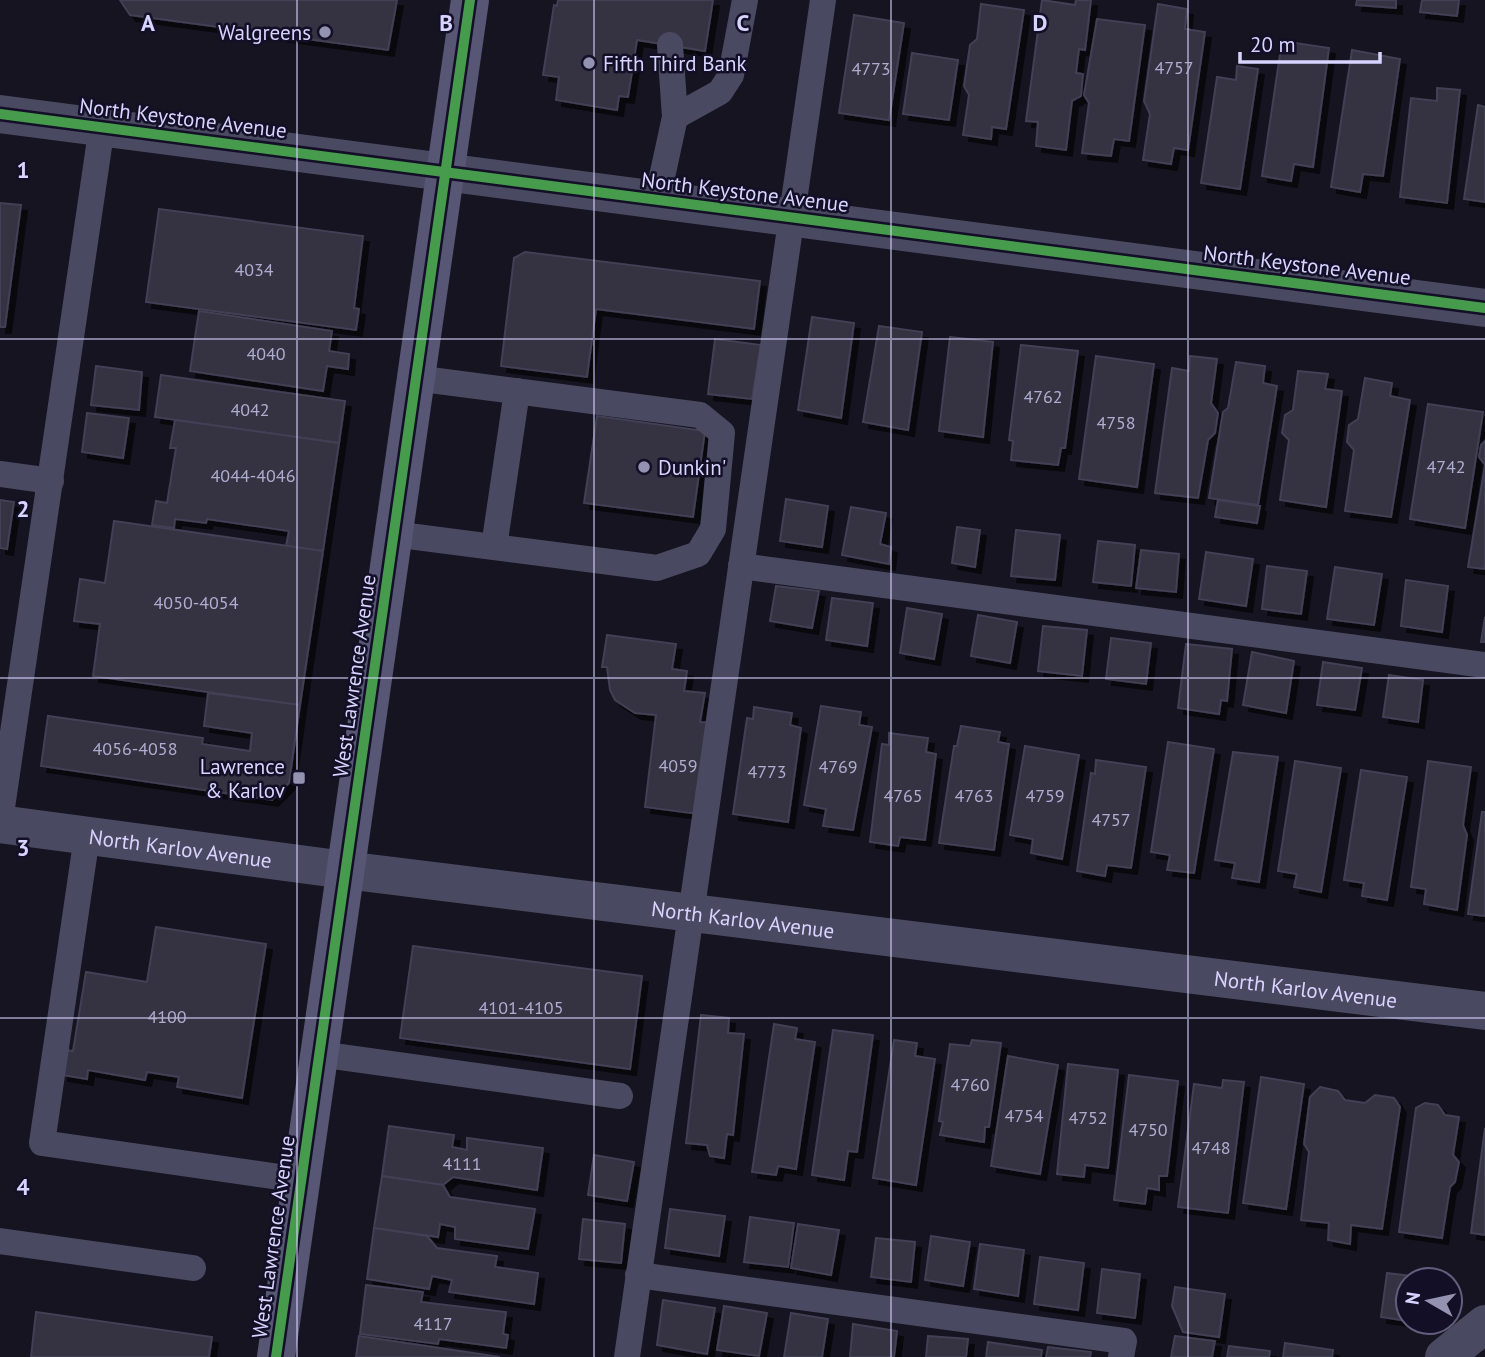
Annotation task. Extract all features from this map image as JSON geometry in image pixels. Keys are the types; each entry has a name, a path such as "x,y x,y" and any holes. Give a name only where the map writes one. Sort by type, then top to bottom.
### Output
{"main road":[{"name":"West Lawrence Avenue","path":"276,1357 470,0"}],"street":[{"name":"North Keystone Avenue","path":"0,114 1485,308"},
{"name":"North Karlov Avenue","path":"0,822 345,870 1485,1011"},
{"path":"1444,1357 1485,1324"}],"lane":[{"path":"675,117 720,92 731,75 745,0"},
{"path":"627,1357 823,0"},
{"path":"657,200 675,117 670,45"},
{"path":"0,822 102,127"},
{"path":"393,534 657,568 698,554 713,529 722,433 700,415 415,378"},
{"path":"494,547 517,391"},
{"path":"0,474 51,481"},
{"path":"741,566 1485,666"},
{"path":"87,836 42,1143 301,1180"},
{"path":"319,1054 621,1096"},
{"path":"0,1241 193,1268"},
{"path":"638,1275 1124,1341 1121,1357"}],"building":[{"name":"Walgreens","path":"120,0 397,0 388,50 130,15"},
{"name":"Fifth Third Bank","path":"558,0 713,0 705,51 637,40 628,97 619,96 617,110 556,100 559,77 543,75 554,5 557,6"},
{"path":"1042,0 1075,5 1076,0 1091,0 1085,50 1079,49 1076,73 1083,74 1081,96 1072,101 1066,150 1036,146 1038,122 1026,121"},
{"path":"1357,0 1396,0 1396,8 1356,5"},
{"path":"1422,0 1459,0 1457,16 1420,12"},
{"path":"981,4 1024,10 1006,129 992,127 991,139 963,135 969,95 964,86 970,45 977,39"},
{"path":"1158,4 1187,9 1185,29 1205,32 1188,150 1174,148 1171,164 1143,160 1150,114 1144,101"},
{"path":"854,15 904,23 889,120 839,113"},
{"path":"1097,19 1145,25 1129,141 1114,139 1111,156 1082,153 1089,103 1084,95"},
{"path":"1282,41 1329,48 1313,167 1294,164 1291,181 1262,176"},
{"path":"1352,50 1400,59 1383,176 1363,174 1360,192 1331,187"},
{"path":"912,53 958,60 949,120 903,114"},
{"path":"1237,66 1258,69 1240,189 1201,183 1217,77 1236,80"},
{"path":"1437,88 1460,90 1447,203 1400,197 1411,98 1437,101"},
{"path":"1478,105 1485,107 1485,202 1464,199"},
{"path":"0,203 21,205 5,327 0,327"},
{"path":"159,209 363,236 354,308 359,309 356,330 146,302"},
{"path":"525,252 760,281 754,329 596,309 587,377 501,366 514,258"},
{"path":"199,311 332,331 329,351 349,354 348,369 327,366 323,391 190,371"},
{"path":"812,317 854,323 841,418 798,410"},
{"path":"879,326 922,332 908,430 863,422"},
{"path":"950,337 993,342 983,437 939,431"},
{"path":"715,339 761,345 752,399 708,394"},
{"path":"1021,345 1078,351 1065,448 1061,448 1058,465 1011,460 1013,441 1009,440"},
{"path":"1096,356 1154,364 1137,487 1079,479"},
{"path":"1190,356 1217,359 1211,403 1218,413 1215,433 1208,440 1198,498 1155,493 1172,368 1189,371"},
{"path":"1236,362 1265,366 1263,383 1277,386 1258,505 1209,498 1223,412 1228,408"},
{"path":"96,366 142,372 139,410 91,405"},
{"path":"1298,371 1328,374 1325,389 1342,391 1326,507 1280,500 1289,440 1282,433 1285,415 1293,410"},
{"path":"161,375 345,401 339,443 155,417"},
{"path":"1365,378 1392,383 1390,396 1410,400 1391,517 1345,511 1354,450 1347,442 1349,425 1358,419"},
{"path":"1428,404 1483,412 1465,528 1410,519"},
{"path":"87,413 129,418 123,458 82,452"},
{"name":"Dunkin'","path":"597,416 705,431 693,517 584,503"},
{"path":"175,420 339,443 323,551 286,546 289,531 207,519 206,523 175,519 174,528 152,525 156,501 167,503 176,448 170,448"},
{"path":"1485,441 1485,465 1479,457 1481,445"},
{"path":"1485,465 1485,563 1484,569 1468,567"},
{"path":"786,499 828,506 822,547 780,541"},
{"path":"0,500 14,502 7,549 0,548"},
{"path":"1218,500 1260,506 1257,523 1215,517"},
{"path":"851,507 886,513 880,544 891,547 889,564 842,555"},
{"path":"114,521 323,551 300,705 93,676 100,624 74,621 80,579 105,583"},
{"path":"957,527 980,530 975,567 952,563"},
{"path":"1016,530 1060,535 1055,580 1011,576"},
{"path":"1098,541 1135,545 1131,586 1093,582"},
{"path":"1141,550 1179,554 1176,592 1136,588"},
{"path":"1206,552 1253,559 1246,606 1199,599"},
{"path":"1267,566 1307,571 1301,614 1262,609"},
{"path":"1335,567 1382,574 1374,625 1327,619"},
{"path":"1406,580 1448,586 1442,632 1401,626"},
{"path":"776,586 819,591 812,628 770,621"},
{"path":"832,598 873,603 867,646 826,640"},
{"path":"907,608 942,614 934,659 900,653"},
{"path":"978,615 1017,622 1010,663 971,656"},
{"path":"1485,617 1485,642 1481,642"},
{"path":"1043,626 1087,630 1082,676 1038,671"},
{"path":"607,635 676,644 672,669 687,671 684,691 705,693 700,722 711,723 698,814 645,807 656,715 635,713 615,700 610,690 607,667 602,667"},
{"path":"1111,638 1151,643 1146,684 1106,679"},
{"path":"1186,644 1232,649 1227,701 1221,700 1219,714 1178,708"},
{"path":"1252,652 1294,661 1286,713 1243,705"},
{"path":"1323,662 1362,668 1355,710 1317,705"},
{"path":"1389,675 1423,680 1418,722 1383,717"},
{"path":"208,693 300,705 289,783 272,800 41,766 48,716 203,738 202,744 250,751 252,733 204,726"},
{"path":"821,706 861,712 859,725 872,727 853,830 823,826 826,809 804,805"},
{"path":"754,707 792,713 790,725 801,728 788,822 733,814 747,718 753,719"},
{"path":"961,726 1000,732 998,742 1009,744 994,850 939,843 954,746 957,746"},
{"path":"889,733 928,738 926,752 936,754 925,840 900,837 898,846 870,842 882,744 889,745"},
{"path":"1168,742 1214,749 1194,873 1167,870 1170,855 1151,852"},
{"path":"1025,746 1079,755 1062,859 1031,853 1033,839 1010,835"},
{"path":"1233,752 1278,757 1259,882 1232,878 1235,863 1215,860"},
{"path":"1096,760 1146,767 1131,868 1107,865 1105,876 1077,871 1091,773 1095,774"},
{"path":"1295,761 1341,768 1321,892 1294,887 1297,874 1278,871"},
{"path":"1428,761 1471,767 1463,825 1467,835 1457,910 1424,904 1426,889 1411,887"},
{"path":"1361,770 1407,777 1387,900 1362,896 1364,883 1344,880"},
{"path":"1482,812 1485,812 1485,916 1468,914"},
{"path":"156,927 266,944 242,1098 177,1087 179,1077 147,1072 145,1080 88,1070 87,1079 62,1075 66,1050 73,1051 86,972 147,982"},
{"path":"413,946 642,976 630,1069 400,1038"},
{"path":"701,1015 729,1018 728,1033 744,1034 733,1135 727,1134 724,1158 710,1156 707,1145 686,1143"},
{"path":"774,1024 797,1028 795,1039 815,1042 796,1169 778,1166 776,1175 752,1172"},
{"path":"833,1030 873,1035 857,1152 848,1151 844,1180 812,1175"},
{"path":"894,1040 917,1043 915,1056 935,1059 916,1185 873,1178"},
{"path":"972,1040 1001,1043 989,1127 985,1127 984,1142 940,1135 943,1122 939,1121 950,1044 970,1046"},
{"path":"1008,1056 1058,1065 1040,1174 991,1166"},
{"path":"1068,1064 1118,1070 1108,1168 1085,1165 1084,1177 1057,1174"},
{"path":"1129,1075 1178,1081 1167,1176 1159,1176 1159,1190 1147,1188 1145,1204 1114,1200"},
{"path":"1261,1077 1304,1084 1286,1209 1243,1203"},
{"path":"1223,1080 1244,1082 1228,1213 1178,1207 1194,1084 1222,1088"},
{"path":"1320,1087 1338,1091 1345,1100 1365,1103 1375,1095 1394,1098 1400,1107 1382,1229 1351,1225 1350,1244 1328,1240 1329,1223 1301,1220 1309,1152 1304,1144 1310,1097"},
{"path":"1425,1103 1438,1105 1445,1115 1459,1117 1453,1155 1459,1162 1455,1182 1450,1187 1442,1238 1399,1232 1416,1108"},
{"path":"389,1126 454,1135 452,1147 467,1150 467,1138 543,1148 537,1190 453,1177 443,1185 382,1176"},
{"path":"1485,1128 1485,1235 1471,1233"},
{"path":"594,1155 634,1162 627,1201 588,1195"},
{"path":"382,1176 443,1185 450,1197 535,1209 528,1249 455,1239 455,1227 440,1224 438,1237 374,1228"},
{"path":"670,1209 725,1216 719,1256 665,1248"},
{"path":"750,1217 794,1223 788,1267 744,1262"},
{"path":"583,1219 625,1224 621,1263 579,1259"},
{"path":"798,1224 839,1230 831,1275 791,1268"},
{"path":"374,1228 427,1236 437,1248 497,1256 495,1267 538,1273 534,1304 449,1292 452,1280 432,1276 429,1289 367,1279"},
{"path":"931,1236 970,1242 963,1286 925,1280"},
{"path":"876,1238 915,1242 911,1282 871,1277"},
{"path":"980,1244 1024,1250 1018,1296 974,1289"},
{"path":"1040,1257 1084,1263 1078,1310 1034,1304"},
{"path":"1102,1269 1140,1274 1135,1318 1097,1313"},
{"path":"1387,1273 1394,1274 1394,1319 1381,1317"},
{"path":"366,1285 423,1292 421,1302 506,1312 503,1334 508,1335 506,1348 439,1339 438,1344 360,1334"},
{"path":"1175,1287 1225,1294 1219,1337 1183,1332 1172,1306"},
{"path":"663,1300 715,1308 707,1354 657,1345"},
{"path":"724,1306 767,1313 759,1356 717,1350"},
{"path":"36,1312 212,1337 209,1357 31,1357"},
{"path":"791,1313 828,1319 822,1357 784,1357"},
{"path":"853,1324 897,1331 894,1357 850,1357"},
{"path":"359,1336 500,1357 356,1357"},
{"path":"928,1336 968,1339 966,1357 926,1357"},
{"path":"1175,1336 1215,1341 1212,1357 1171,1357"},
{"path":"988,1342 1042,1350 1041,1357 986,1357"},
{"path":"1285,1343 1333,1350 1332,1357 1283,1357"},
{"path":"1229,1346 1270,1351 1269,1357 1227,1357"},
{"path":"1048,1347 1091,1352 1090,1357 1046,1357"}],"cycle path":[{"path":"276,1357 470,0"},
{"path":"0,114 1485,308"}],"place":[{"name":"Walgreens","path":"325,32"},
{"name":"Fifth Third Bank","path":"589,63"},
{"name":"Dunkin'","path":"644,467"},
{"name":"Lawrence & Karlov","path":"299,778"}]}
